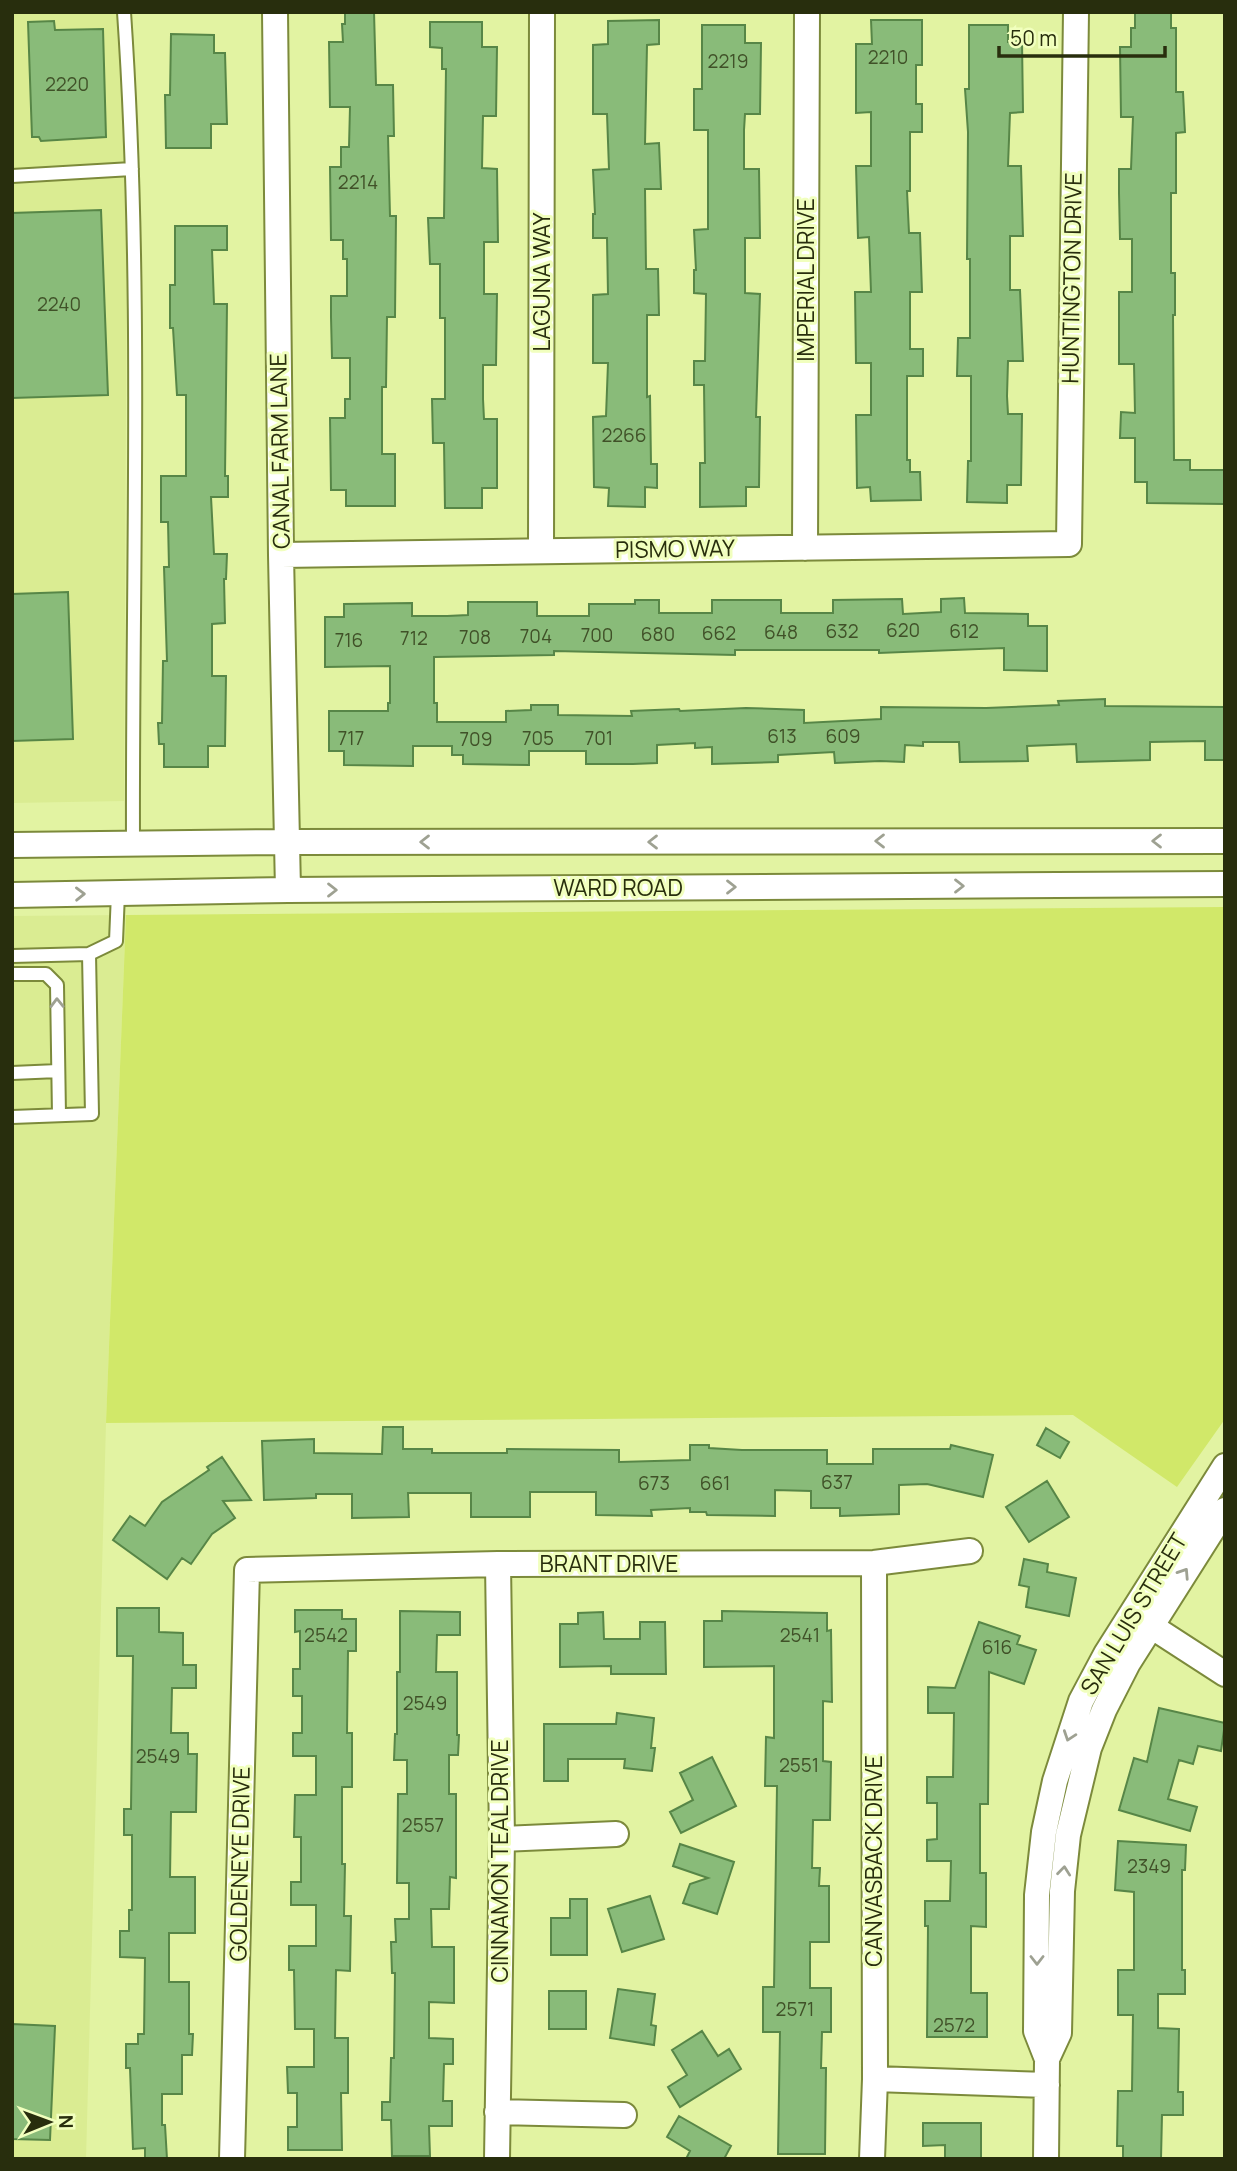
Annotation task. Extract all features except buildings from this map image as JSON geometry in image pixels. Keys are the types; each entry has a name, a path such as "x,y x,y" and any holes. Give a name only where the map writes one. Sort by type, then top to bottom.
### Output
{"street":[{"name":"CANAL FARM LANE","path":"275,12 288,890"},
{"name":"LAGUNA WAY","path":"541,551 542,12"},
{"name":"IMPERIAL DRIVE","path":"805,548 807,12"},
{"name":"HUNTINGTON DRIVE","path":"1069,544 1076,12"},
{"name":"PISMO WAY","path":"281,555 1069,544"},
{"name":"WARD ROAD","path":"12,845 1225,841"},
{"name":"WARD ROAD","path":"12,895 288,890 1225,884"},
{"name":"SAN LUIS STREET","path":"1140,1619 1225,1466"},
{"name":"SAN LUIS STREET","path":"1046,2159 1047,2059 1036,2031 1037,1895 1044,1832 1062,1755 1082,1701 1140,1619 1225,1510"},
{"name":"BRANT DRIVE","path":"247,1570 498,1564 874,1563 970,1551"},
{"name":"CANVASBACK DRIVE","path":"872,2159 875,2079 874,1563"},
{"name":"CINNAMON TEAL DRIVE","path":"497,2159 502,1839 498,1564"},
{"name":"GOLDENEYE DRIVE","path":"232,2159 247,1570"},
{"path":"1140,1619 1225,1674"},
{"path":"502,1839 616,1834"},
{"path":"875,2079 1047,2085"},
{"path":"497,2112 624,2115"}],"lane":[{"path":"124,12 130,95 134,286 133,843"},
{"path":"12,176 132,169"},
{"path":"12,957 89,954 116,941 118,893"},
{"path":"12,1118 92,1114 89,954"},
{"path":"12,974 46,974 57,985 59,1115"},
{"path":"12,1073 58,1071"}],"shaded area":[{"path":"12,12 128,12 124,801 12,803"},
{"path":"1225,907 1225,1419 1177,1487 1073,1415 106,1423 126,915"},
{"path":"126,915 106,1423 86,2159 12,2159 12,916"}]}
